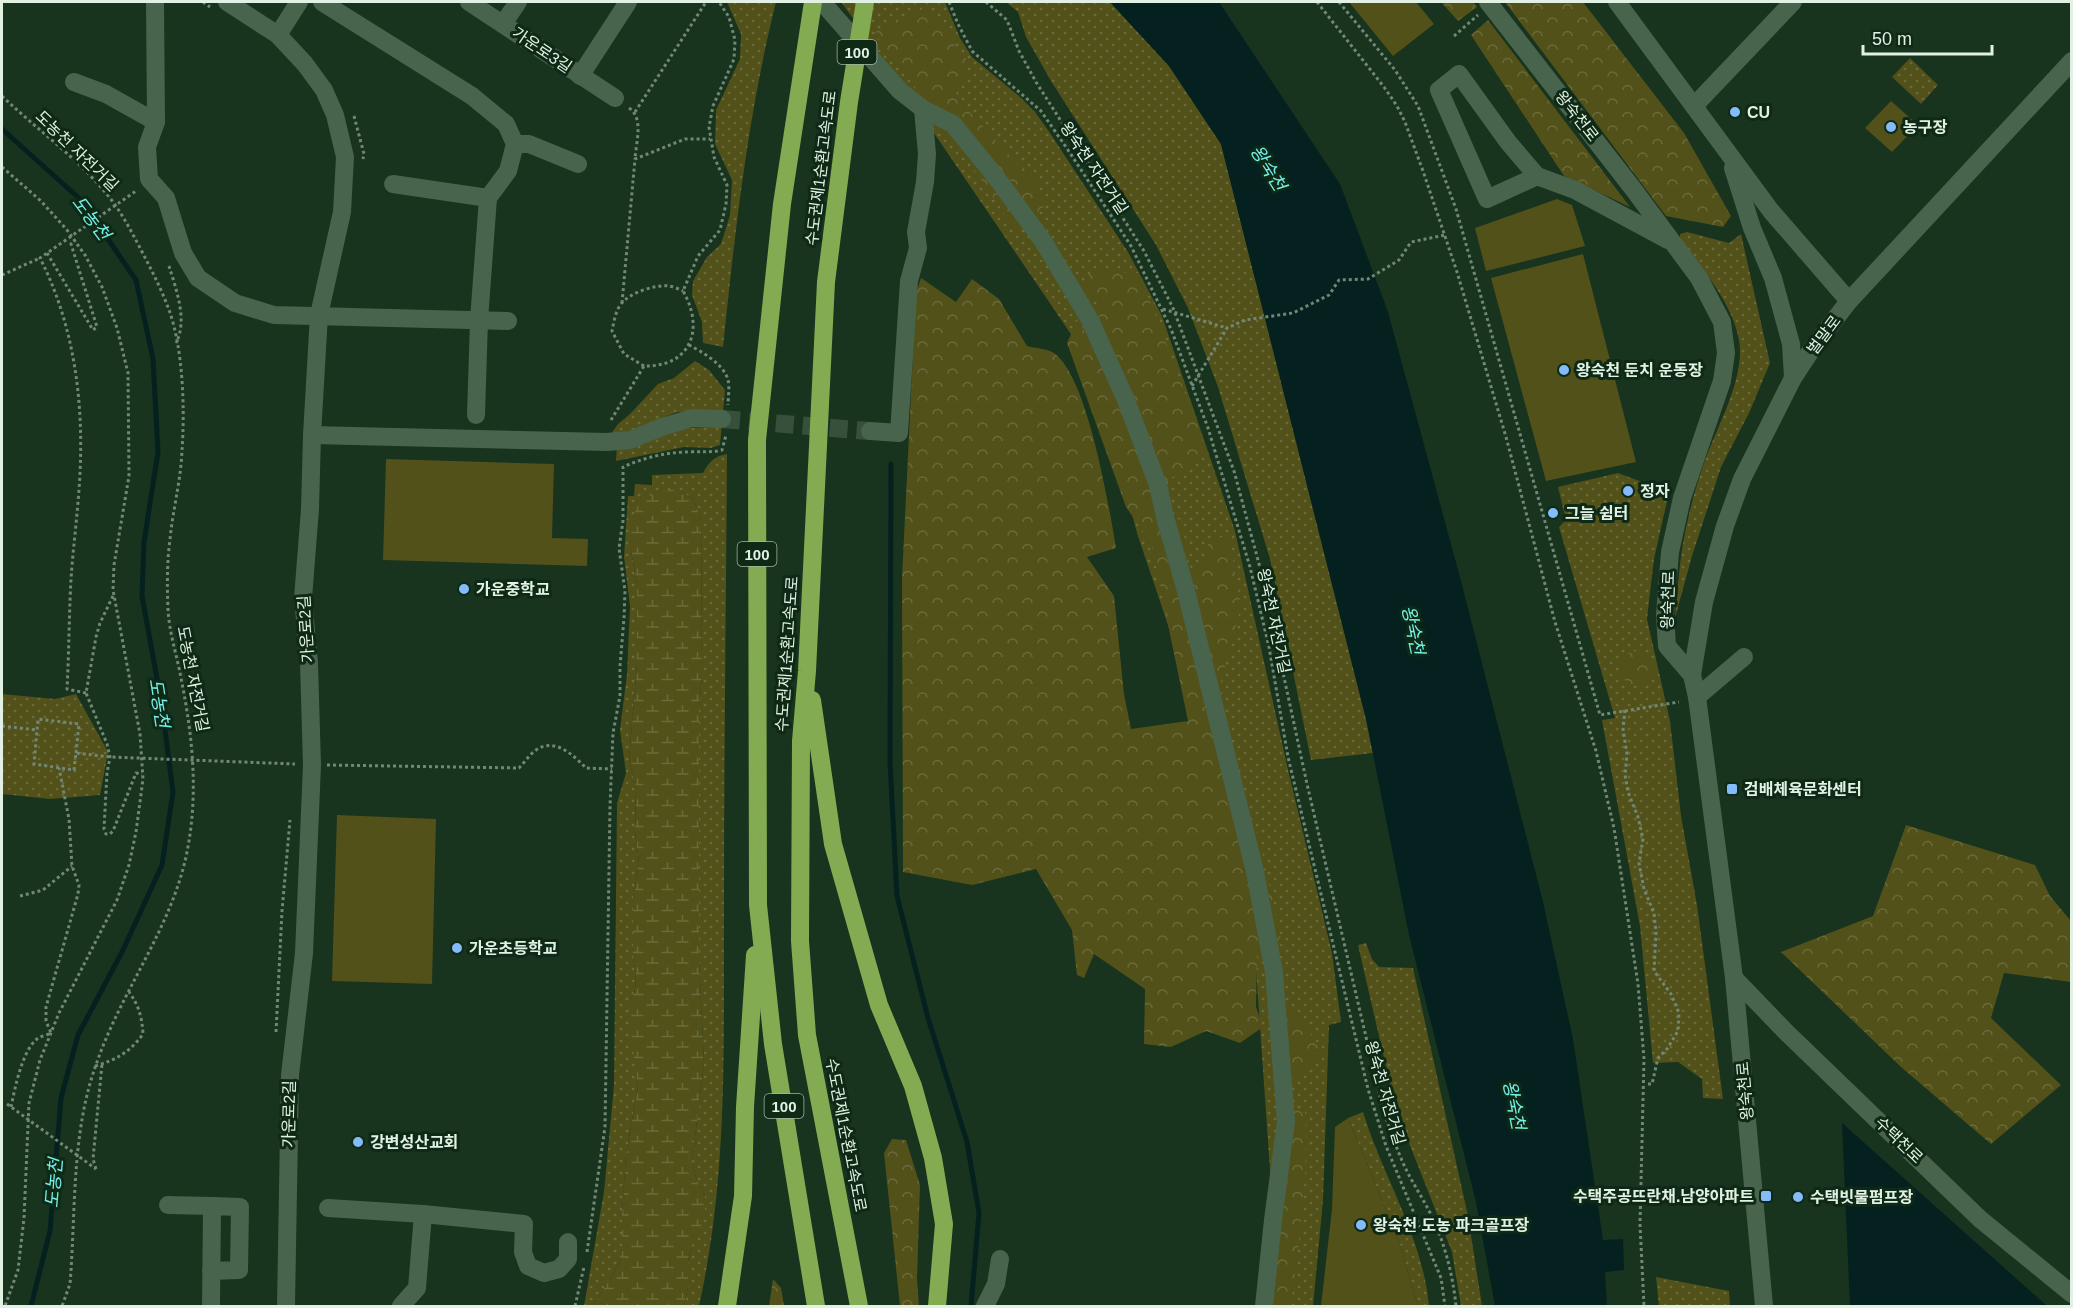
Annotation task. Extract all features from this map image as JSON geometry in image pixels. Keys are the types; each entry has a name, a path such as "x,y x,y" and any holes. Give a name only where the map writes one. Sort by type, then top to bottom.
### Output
{"highway":[{"name":"수도권제1순환고속도로","path":"813,2 801,68 782,204 757,440 758,905 773,1044 816,1306"},
{"name":"수도권제1순환고속도로","path":"859,1306 807,1035 800,941 801,741 807,671 826,282 849,102 865,2"},
{"path":"807,671 833,844 879,1005 913,1086 933,1158 944,1224 937,1306"},
{"path":"727,1306 743,1196 758,905"}],"street":[{"path":"155,2 156,122 147,147 149,179 166,198 183,253 198,278 235,303 274,315 508,321"},
{"name":"가운로2길","path":"227,2 278,35 305,64 324,90 336,115 345,157 342,212 319,315 310,509 303,598 309,663 312,765 304,953 290,1075 286,1306"},
{"path":"278,35 298,2"},
{"path":"322,2 472,96 506,124 515,144 508,171 488,198 479,320 476,415"},
{"name":"가운로3길","path":"470,2 615,99"},
{"path":"503,24 518,2"},
{"path":"580,76 628,2"},
{"path":"822,2 900,91 923,109 953,124 1043,241 1090,320 1126,400 1158,485 1255,872 1274,972 1286,1121 1264,1306"},
{"path":"1617,2 1770,211 1850,302"},
{"path":"1694,106 1792,2"},
{"name":"왕숙천로","path":"1489,3 1673,242 1699,278 1722,322 1726,353 1722,381 1682,498 1670,552 1665,615 1667,646 1692,675 1697,697 1734,978 1769,1304"},
{"name":"벌말로","path":"1692,675 1704,602 1725,526 1742,479 1793,378 1850,302 2072,61"},
{"path":"1537,176 1487,199 1439,90 1459,74 1508,142 1537,176 1575,190 1673,242"},
{"path":"74,82 106,94 156,122"},
{"path":"870,431 899,433 909,281 918,248 916,232 925,182 927,154 923,109"},
{"path":"515,144 529,144 578,164"},
{"path":"1729,152 1752,228 1776,289 1791,344 1793,378"},
{"path":"393,184 488,198"},
{"path":"312,435 607,442 630,440 692,418 725,418"},
{"path":"1697,697 1744,657"},
{"name":"수택천로","path":"1734,978 1810,1055 1980,1219 2072,1294"},
{"path":"168,1205 240,1206 239,1270 211,1271"},
{"path":"211,1306 212,1206"},
{"path":"328,1208 524,1224 523,1252 528,1266 544,1273 559,1269 567,1259 568,1242"},
{"path":"401,1306 417,1288 423,1214"},
{"path":"985,1306 996,1284 1000,1259"}],"path":[{"path":"635,112 706,2"},
{"path":"683,291 698,256 720,230 724,217 727,185 714,157 709,127 713,106 734,59 735,40 729,17 719,2"},
{"name":"왕숙천 자전거길","path":"949,2 972,51 1041,111 1131,246 1162,309 1208,428 1250,567 1269,647 1288,757 1368,1089 1386,1146 1441,1278 1445,1306"},
{"path":"986,2 1007,20 1019,51 1036,82 1144,251 1175,313 1234,471 1262,575 1307,784 1386,1119 1404,1165 1433,1220 1446,1254 1456,1306"},
{"path":"1317,2 1384,87 1405,122 1445,234 1506,437 1555,622 1599,762 1614,828 1638,984 1645,1084 1640,1214 1644,1306"},
{"path":"1340,2 1395,70 1418,106 1456,209 1600,715 1671,704"},
{"path":"1454,36 1489,3"},
{"name":"도농천 자전거길","path":"2,96 76,162 104,190 123,215 154,273 170,312 182,391 183,447 179,491 166,573 168,604 192,734 194,787 187,852 178,890 158,937 129,992 95,1066 84,1106 79,1140 70,1284 62,1306"},
{"path":"615,99 635,112 638,120 622,303 615,315 612,332 624,354 644,366 661,366 676,358 688,345 693,334 693,318 691,304 683,291 668,286 650,289 622,303"},
{"path":"634,159 685,139 710,139"},
{"path":"2,167 41,201 75,241 102,287 117,328 128,373 129,476 114,565 114,595 140,734 142,774 136,832 129,865 117,900 58,1013 40,1060 30,1103 23,1229 18,1270 5,1306"},
{"path":"2,275 49,252 137,189 144,193"},
{"path":"1192,387 1227,328 1245,320 1293,313 1329,295 1340,280 1368,279 1399,260 1411,242 1445,234"},
{"path":"49,252 93,330 97,327 71,244 75,241"},
{"path":"39,258 60,302 76,371 81,434 71,580 68,689 86,693"},
{"path":"167,261 182,319 176,343"},
{"path":"1162,309 1227,328"},
{"path":"575,1306 586,1260 605,1126 613,733 621,696 620,666 625,591 619,548 623,521 623,467 639,460 664,454 711,453 722,450 728,380 720,368 703,353 688,345"},
{"path":"611,420 644,366"},
{"path":"114,595 98,630 86,693 110,757 104,829 106,834 113,831 136,773 142,774"},
{"path":"1625,710 1623,729 1628,754 1625,775 1643,839 1639,863 1644,889 1654,913 1656,933 1654,971 1671,994 1678,1013 1678,1031 1667,1049 1658,1058 1652,1084 1645,1084"},
{"path":"38,719 79,724 74,770 34,764 37,730 38,719"},
{"path":"2,726 37,730"},
{"path":"327,765 519,768 537,749 550,746 566,749 586,768 612,769"},
{"path":"76,753 110,757 300,765"},
{"path":"51,1033 46,1021 46,1007 79,885 72,866 69,819 59,768"},
{"path":"20,896 43,890 72,866"},
{"path":"95,1066 128,1052 143,1034 138,1004 129,992"},
{"path":"12,1107 17,1081 29,1049 38,1038 51,1033"},
{"path":"7,1104 96,1169 93,1159 102,1064"}],"green space":[{"path":"727,2 776,2 750,130 723,347 703,343 702,322 692,295 693,281 707,257 721,244 730,215 732,180 715,144 716,110 740,59 741,34"},
{"path":"841,2 945,2 960,38 972,57 1019,96 1048,130 1128,252 1162,316 1235,531 1289,774 1332,953 1341,1022 1329,1025 1323,1200 1313,1306 1269,1306 1271,1184 1253,926 1236,827 1137,533 1092,365 889,67"},
{"path":"1006,2 1110,2 1169,66 1221,144 1373,753 1311,760 1270,559 1218,387 1188,308 1156,245 1051,81 1026,37 1018,12"},
{"path":"1349,2 1416,2 1434,24 1393,56"},
{"path":"1441,2 1473,2 1477,7 1458,21"},
{"path":"1505,2 1583,2 1684,133 1731,216 1723,227 1666,216"},
{"path":"928,6 940,24 952,32 955,48 966,58 967,73 955,96 1017,164 1033,172 1045,205 1018,233 933,111 874,33"},
{"path":"1488,20 1630,207 1564,176 1471,35"},
{"path":"1910,58 1938,85 1921,104 1892,77"},
{"name":"농구장","path":"1891,101 1918,125 1892,152 1865,128"},
{"path":"1557,199 1572,205 1585,246 1486,271 1475,228"},
{"path":"1687,232 1729,243 1741,234 1770,363 1749,413 1721,467 1692,556 1675,618 1681,556 1691,506 1703,466 1734,387 1740,355 1736,326 1730,313 1715,286 1680,239 1680,234"},
{"name":"왕숙천 둔치 운동장","path":"1583,254 1636,462 1546,481 1491,278"},
{"path":"1092,271 1139,273 1207,450 1154,492 1162,522 1181,519 1190,567 1199,572 1209,541 1229,535 1241,607 1220,685 1247,812 1237,833 1258,832 1282,944 1257,952 1256,1007 1263,1027 1240,1043 1206,1031 1171,1047 1144,1044 1145,989 1094,954 1084,978 1077,975 1072,930 1036,869 972,885 903,872 902,578 916,293 921,278 956,302 972,279 999,299 1027,346 1054,353 1066,367 1087,414 1113,529 1116,548 1087,557 1114,596 1124,694 1131,729 1188,721 1151,543 1126,507 1067,343 1079,317 1086,337 1099,319 1097,298 1081,298 1079,289"},
{"path":"695,361 709,370 725,390 720,445 711,448 684,447 616,461 617,446 688,428 712,427 713,411 677,412 625,433 610,435 658,384 674,378"},
{"path":"727,454 724,1056 720,1156 709,1256 699,1306 684,1306 688,1287 688,1261 705,1196 697,1181 692,1162 704,1063 699,959 701,520 694,500 678,489 631,551 637,584 637,663 629,760 636,787 635,831 639,863 633,899 633,958 636,976 635,990 630,1001 638,1087 626,1154 620,1262 593,1306 584,1306 604,1192 614,1085 617,803 626,773 620,730 627,674 630,606 624,557 628,496 634,496 635,484 652,485 652,475 703,473 712,460"},
{"path":"386,459 554,464 552,538 588,539 587,566 383,560"},
{"path":"1618,473 1669,492 1654,559 1647,619 1670,721 1681,816 1697,905 1723,1099 1703,1098 1702,1079 1678,1062 1653,1063 1640,926 1602,720 1615,718 1559,527 1566,520 1558,487"},
{"path":"678,489 694,500 701,520 699,959 704,1063 692,1162 697,1181 705,1196 705,1217 688,1260 688,1287 684,1306 593,1306 620,1262 626,1154 638,1087 629,1019 630,1001 635,990 636,976 633,958 633,899 639,863 635,831 636,787 629,760 637,663 637,584 631,551 631,524 638,505 654,493"},
{"path":"1637,651 1649,656 1654,668 1649,680 1637,685 1625,680 1620,668 1625,656"},
{"path":"2,694 55,699 76,694 108,752 100,795 50,799 2,794"},
{"path":"337,815 436,819 432,984 332,981"},
{"path":"1906,825 2035,865 2050,896 2071,921 2071,982 2004,973 1991,1018 2061,1085 1991,1144 1901,1067 1781,952 1873,916"},
{"path":"1366,943 1372,959 1379,967 1413,968 1468,1216 1482,1306 1461,1306 1452,1252 1396,1110 1358,945"},
{"path":"1268,1007 1292,1008 1322,1050 1293,1079 1276,1068"},
{"path":"1288,1107 1305,1110 1306,1159 1291,1306 1272,1306 1284,1200"},
{"path":"1363,1112 1411,1232 1419,1256 1429,1306 1418,1306 1399,1241 1348,1118"},
{"name":"왕숙천 도농 파크골프장","path":"1348,1118 1399,1241 1418,1306 1321,1306 1332,1209 1335,1127"},
{"path":"892,1139 906,1140 920,1185 917,1279 919,1306 900,1306 884,1153"},
{"path":"1656,1277 1729,1291 1730,1306 1659,1306"},
{"path":"773,1279 781,1288 784,1306 769,1306"}],"water":[{"name":"왕숙천","path":"1110,2 1219,2 1340,184 1388,312 1461,581 1543,902 1573,1039 1603,1240 1623,1239 1624,1270 1605,1272 1607,1306 1495,1306 1476,1202 1409,935 1366,719 1221,144 1169,66"},
{"path":"1842,1123 2047,1306 1850,1306"}],"waterway":[{"name":"도농천","path":"2,129 81,200 136,280 153,359 158,452 144,542 142,596 162,706 173,792 162,865 123,950 78,1035 61,1098 50,1231 31,1306"},
{"path":"891,464 890,762 897,896 928,1018 967,1142 979,1213 971,1306"}],"tunnel":[{"path":"722,419 870,431"}],"place":[{"name":"CU","path":"1735,112"},
{"name":"농구장","path":"1891,127"},
{"name":"왕숙천 둔치 운동장","path":"1564,370"},
{"name":"정자","path":"1628,491"},
{"name":"그늘 쉼터","path":"1553,513"},
{"name":"가운중학교","path":"464,589"},
{"name":"검배체육문화센터","path":"1732,789"},
{"name":"가운초등학교","path":"457,948"},
{"name":"강변성산교회","path":"358,1142"},
{"name":"수택주공뜨란채.남양아파트","path":"1766,1196"},
{"name":"수택빗물펌프장","path":"1798,1197"},
{"name":"왕숙천 도농 파크골프장","path":"1361,1225"}]}
